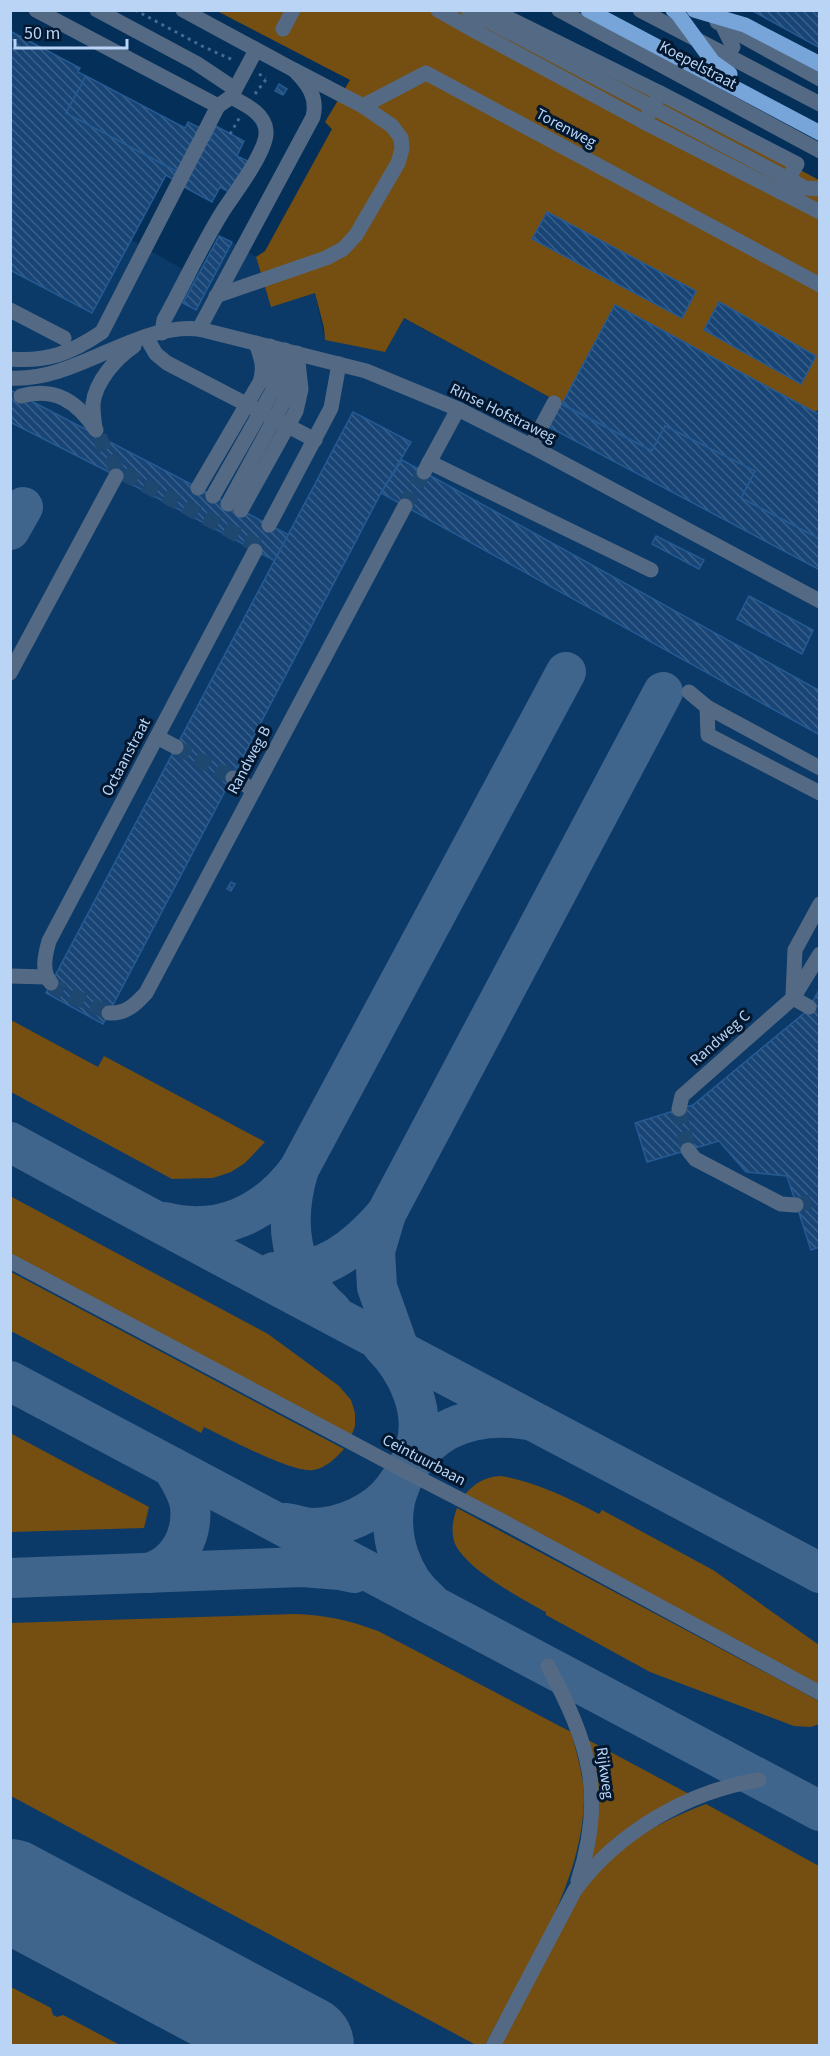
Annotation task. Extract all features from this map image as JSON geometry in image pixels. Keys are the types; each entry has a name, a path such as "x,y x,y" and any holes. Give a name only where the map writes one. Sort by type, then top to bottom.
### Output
{"main road":[{"path":"588,10 819,133"},
{"path":"672,10 678,14 713,62 730,74 819,121"},
{"path":"696,10 745,25 819,64"}],"street":[{"path":"36,10 218,106"},
{"path":"97,10 196,63 253,109 261,118 266,131 262,146 240,188 223,211 164,320 162,333"},
{"path":"183,10 202,15 256,50 363,106 392,126 401,138 402,149 398,163 356,235 343,249 326,258 216,296"},
{"path":"283,29 293,10"},
{"path":"438,10 481,16 660,93 797,164 784,185"},
{"name":"Koepelstraat","path":"559,10 819,152"},
{"name":"Koepelstraat","path":"599,10 819,128"},
{"name":"Koepelstraat","path":"640,10 819,104"},
{"path":"696,10 819,79"},
{"path":"481,16 652,108 784,185 819,212"},
{"path":"481,16 644,122 784,185 819,189"},
{"path":"719,18 733,47"},
{"path":"693,34 733,47 819,94"},
{"path":"10,359 31,361 54,357 81,346 102,332 218,106 233,93 256,50"},
{"path":"199,329 313,117 314,96 308,84 294,70"},
{"name":"Torenweg","path":"363,106 426,73 819,285"},
{"path":"644,122 660,93"},
{"path":"10,310 64,338"},
{"name":"Rinse Hofstraweg","path":"10,378 24,378 70,367 146,337 187,328 199,329 366,371 458,409 531,446 819,602"},
{"path":"146,337 156,354 167,363 315,440"},
{"name":"Rinse Hofstraweg","path":"21,396 32,393 54,394 74,404 97,432 93,403 100,384 123,353 146,337"},
{"path":"198,488 267,415 296,411 301,389 277,348 263,362 267,415 235,507"},
{"path":"269,525 331,408 339,364"},
{"path":"531,446 554,403"},
{"path":"458,409 426,467 651,570"},
{"path":"213,496 267,415"},
{"path":"10,673 116,476"},
{"name":"Randweg B","path":"109,1013 133,1008 146,993 405,506"},
{"name":"Octaanstraat","path":"10,976 49,980 45,958 49,941 255,551"},
{"path":"689,692 707,707 819,768"},
{"path":"707,707 708,735 815,791 819,773"},
{"path":"157,737 176,747"},
{"path":"758,761 768,740"},
{"path":"233,778 254,790"},
{"path":"809,1007 793,998 795,950 819,904"},
{"name":"Randweg C","path":"679,1109 682,1096 793,998 819,954"},
{"path":"688,1150 695,1159 781,1204 796,1205"},
{"name":"Ceintuurbaan","path":"10,1261 502,1521 819,1693"},
{"name":"Rijkweg","path":"548,1666 573,1715 585,1746 590,1775 592,1818 588,1845 575,1890"},
{"name":"Rijkweg","path":"493,2046 575,1890 591,1870 613,1849 655,1818 709,1793 744,1782 759,1780"}],"path":[{"path":"135,10 266,78"}],"shaded area":[{"path":"217,11 501,11 819,180 819,410 814,412 616,305 562,404 404,318 385,352 325,340 315,293 271,307 256,257 265,251 332,129 325,122 350,80"},
{"path":"131,240 197,277 196,310 232,242 256,257 268,298 315,293 325,340 385,352 403,318 562,404 615,305 814,412 819,410 819,2045 11,2045 11,268 91,313"},
{"path":"11,1020 98,1067 104,1056 265,1142 245,1163 231,1172 213,1178 172,1179 11,1092"},
{"path":"10,1196 268,1334 339,1386 351,1400 355,1413 355,1426 351,1437 11,1256"},
{"path":"10,1272 344,1449 326,1465 313,1470 304,1470 259,1454 204,1427 201,1433 11,1331"},
{"path":"10,1433 149,1507 144,1528 11,1532"},
{"path":"501,1476 539,1486 599,1514 602,1510 713,1570 819,1645 819,1687 463,1497 480,1482"},
{"path":"457,1508 819,1701 819,1724 811,1727 794,1726 650,1672 546,1615 546,1612 508,1591 480,1571 459,1551 453,1533"},
{"path":"294,1614 337,1619 378,1631 571,1732 584,1791 581,1832 573,1864 562,1896 533,1958 485,2045 476,2045 11,1796 10,1623"},
{"path":"588,1740 691,1795 631,1826 612,1840 588,1865"},
{"path":"706,1804 819,1866 819,2045 498,2046 570,1912 603,1865 629,1843 659,1825"},
{"path":"11,1987 51,2008 53,2015 57,2017 63,2015 120,2045 11,2045"}],"building":[{"path":"751,10 820,10 820,48"},
{"path":"10,31 80,68 78,72 86,76 66,113 178,172 174,180 166,175 92,313 10,270"},
{"path":"86,76 185,128 188,122 200,128 196,134 209,141 216,126 244,141 237,156 248,161 231,193 220,187 212,202 184,187 178,172 66,113"},
{"path":"279,84 287,89 283,95 275,91"},
{"path":"547,212 696,291 682,318 532,239"},
{"path":"219,236 232,242 196,310 183,303"},
{"path":"719,302 816,356 801,384 704,330"},
{"path":"615,305 820,415 820,539 741,498 755,471 665,426 652,451 562,404"},
{"path":"10,390 289,535 275,561 10,422"},
{"path":"559,403 652,451 665,426 755,471 741,498 820,539 820,570 547,426"},
{"path":"353,412 411,442 381,493 103,1024 46,993"},
{"path":"402,460 820,691 820,735 381,493"},
{"path":"656,536 704,560 699,569 652,544"},
{"path":"749,596 813,630 802,654 737,619"},
{"path":"231,882 235,884 231,891 227,889"},
{"path":"820,988 820,1247 811,1250 787,1176 746,1172 719,1141 647,1162 635,1123 693,1105 808,1010"}],"taxiway":[{"path":"10,530 23,507"},
{"path":"164,1222 184,1226 204,1226 240,1218 272,1198 299,1169 566,672"},
{"path":"404,1363 377,1287 375,1251 386,1214 663,692"},
{"path":"10,1142 820,1573"},
{"path":"299,1169 291,1208 293,1245 306,1280 317,1296 332,1311"},
{"path":"274,1272 308,1269 337,1257 363,1238 386,1214"},
{"path":"382,1345 400,1367 417,1407 418,1435 395,1501 393,1528 404,1568 419,1591 429,1601"},
{"path":"10,1381 820,1811"},
{"path":"285,1523 309,1528 334,1525 357,1518 386,1498 421,1451 436,1437 448,1430 460,1424 487,1418 528,1420"},
{"path":"149,1573 159,1569 176,1556 189,1528 189,1501 172,1467"},
{"path":"10,1578 303,1567 354,1573"}],"runway":[{"path":"10,1890 303,2046"}],"tunnel":[{"path":"99,436 106,452 119,471 258,546"},
{"path":"405,506 424,472"},
{"path":"176,747 233,778"},
{"path":"51,983 109,1013"},
{"path":"679,1109 688,1150"},
{"path":"796,1205 820,1200"}]}
